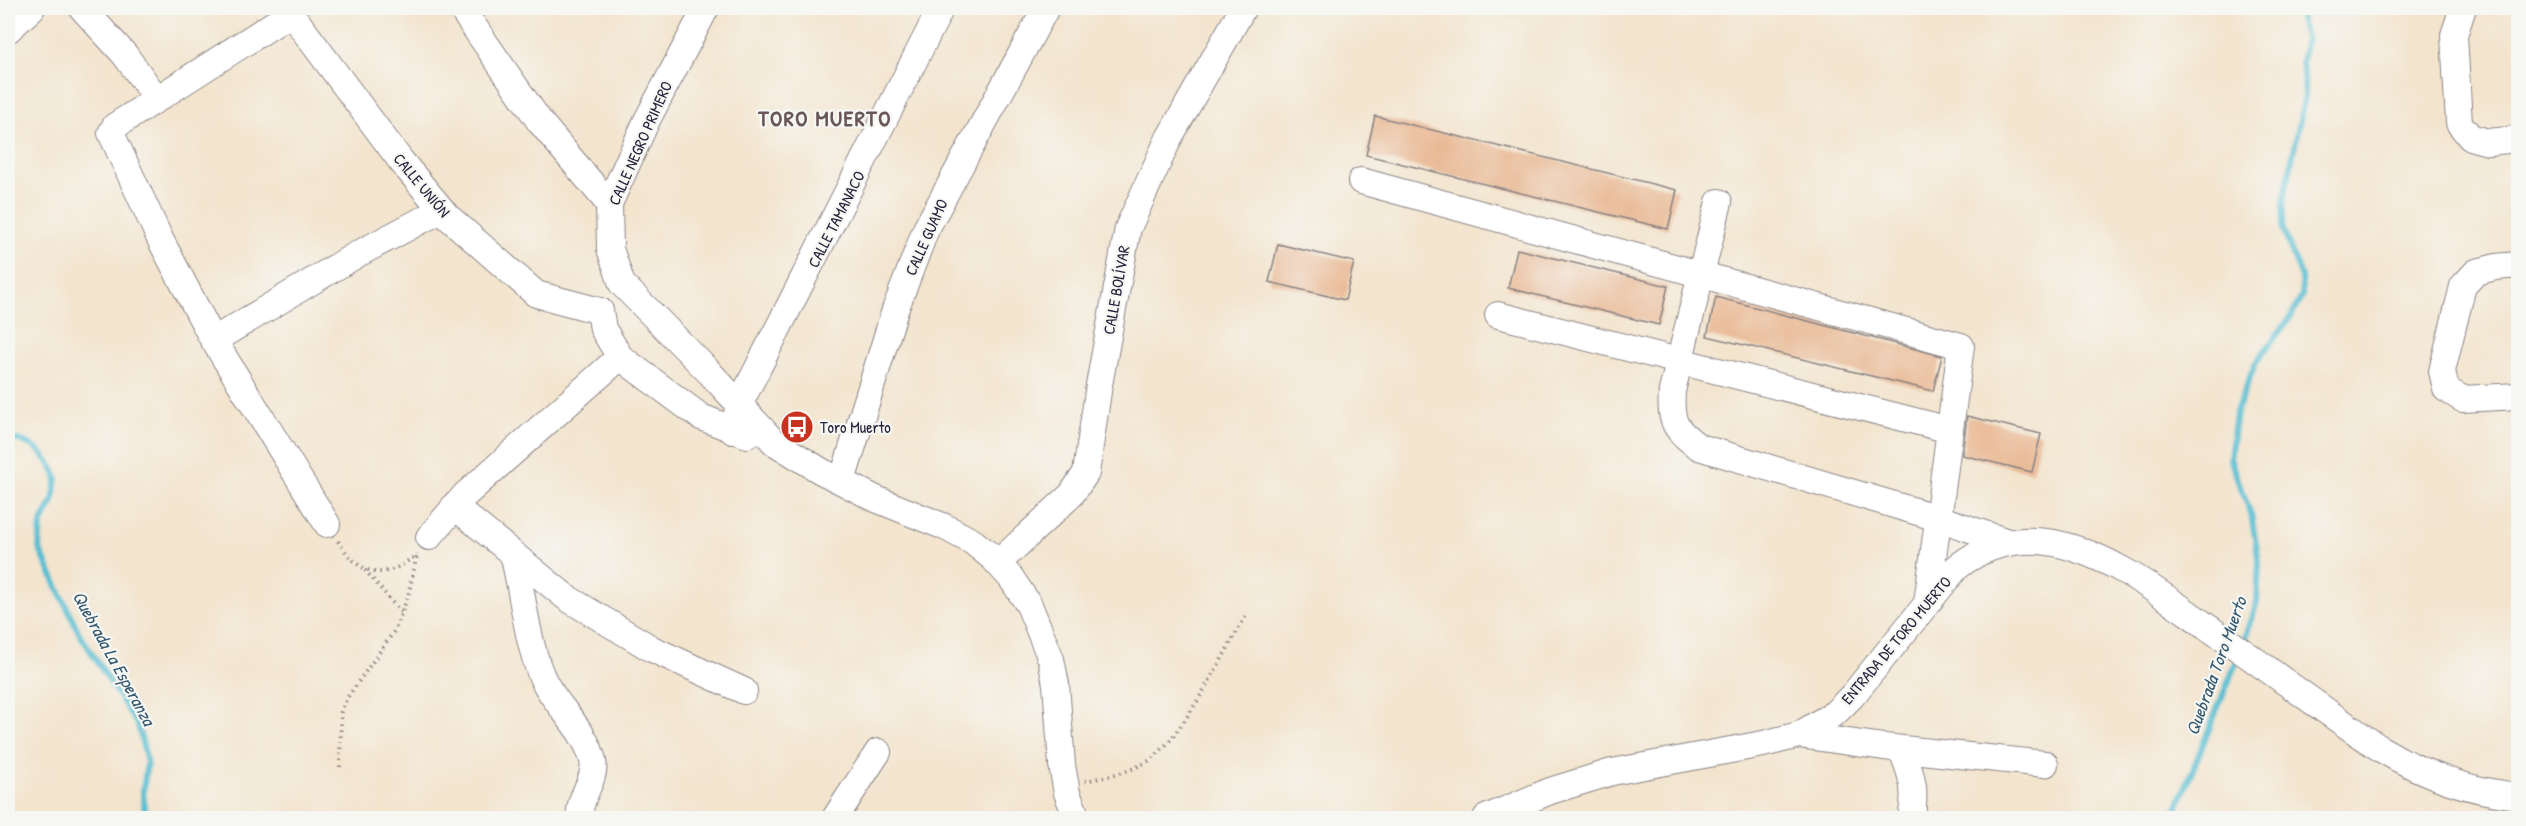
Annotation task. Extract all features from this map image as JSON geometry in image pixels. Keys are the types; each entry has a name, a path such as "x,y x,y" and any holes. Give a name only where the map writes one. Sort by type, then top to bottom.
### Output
{"street":[{"path":"8,30 32,8"},
{"path":"82,8 125,55 158,99"},
{"path":"461,8 540,122 609,204"},
{"name":"CALLE NEGRO PRIMERO","path":"622,284 609,249 609,204 647,120 706,8"},
{"name":"CALLE TAMANACO","path":"733,431 739,405 941,8"},
{"name":"CALLE GUAMO","path":"842,481 895,310 927,229 1046,8"},
{"name":"CALLE BOLÍVAR","path":"998,563 1071,495 1086,473 1122,256 1133,211 1169,138 1243,8"},
{"path":"2463,8 2454,35 2459,123 2470,137 2488,142 2518,140"},
{"path":"289,10 115,126 111,133 160,239 214,340 327,524"},
{"name":"CALLE UNIÓN","path":"289,10 401,162 441,210 536,294 600,311"},
{"path":"1361,181 1961,346 1927,604"},
{"path":"1719,202 1672,391 1671,414 1679,433 1699,447 2008,542"},
{"path":"214,340 356,255 441,210"},
{"path":"2507,266 2476,272 2463,286 2442,371 2446,389 2462,399 2518,396"},
{"path":"774,442 622,284 600,311 603,329 620,357 701,417 733,431 774,442 842,481 973,542 998,563 1029,605 1051,659 1056,684 1065,784 1077,819"},
{"path":"1498,315 1950,430"},
{"path":"423,545 454,506 526,438 620,357"},
{"path":"454,506 514,558 567,598 634,640 744,691"},
{"name":"ENTRADA DE TORO MUERTO","path":"1486,819 1550,791 1612,772 1763,744 1799,735 1834,713 1852,696 1956,568 1967,559 2008,542 2051,543 2084,552 2128,574 2270,670 2374,745 2413,768 2471,788 2518,796"},
{"path":"514,558 542,675 592,758 594,766 580,802 580,819"},
{"path":"1799,735 1901,749 2045,764"},
{"path":"1901,749 1914,783 1915,799 1911,819"},
{"path":"835,819 878,752"}],"path":[{"path":"327,524 342,547 387,592 403,615"},
{"path":"363,567 384,573 395,571 423,545"},
{"path":"340,767 341,712 347,698 396,630 403,615 423,545"},
{"path":"1065,784 1135,767 1162,749 1178,731 1247,614"}],"building":[{"path":"1375,116 1677,190 1668,229 1366,155"},
{"path":"1278,244 1354,262 1345,300 1269,282"},
{"path":"1517,249 1668,286 1659,325 1508,288"},
{"path":"1716,297 1942,356 1933,391 1707,336"},
{"path":"1967,416 2041,434 2032,472 1962,455"}],"waterway":[{"name":"Quebrada Toro Muerto","path":"2243,645 2257,602 2259,562 2251,514 2230,459 2236,412 2256,362 2290,318 2302,296 2301,276 2283,230 2283,205 2305,95 2302,62 2306,37 2297,8"},
{"name":"Quebrada La Esperanza","path":"8,438 25,442 38,450 49,463 57,478 53,501 41,524 39,548 79,633 138,726 147,762 143,791 145,818"},
{"name":"Quebrada Toro Muerto","path":"2173,818 2238,658"}],"place":[{"name":"Toro Muerto","path":"797,427"}],"district":[{"name":"TORO MUERTO","path":"825,118"}]}
